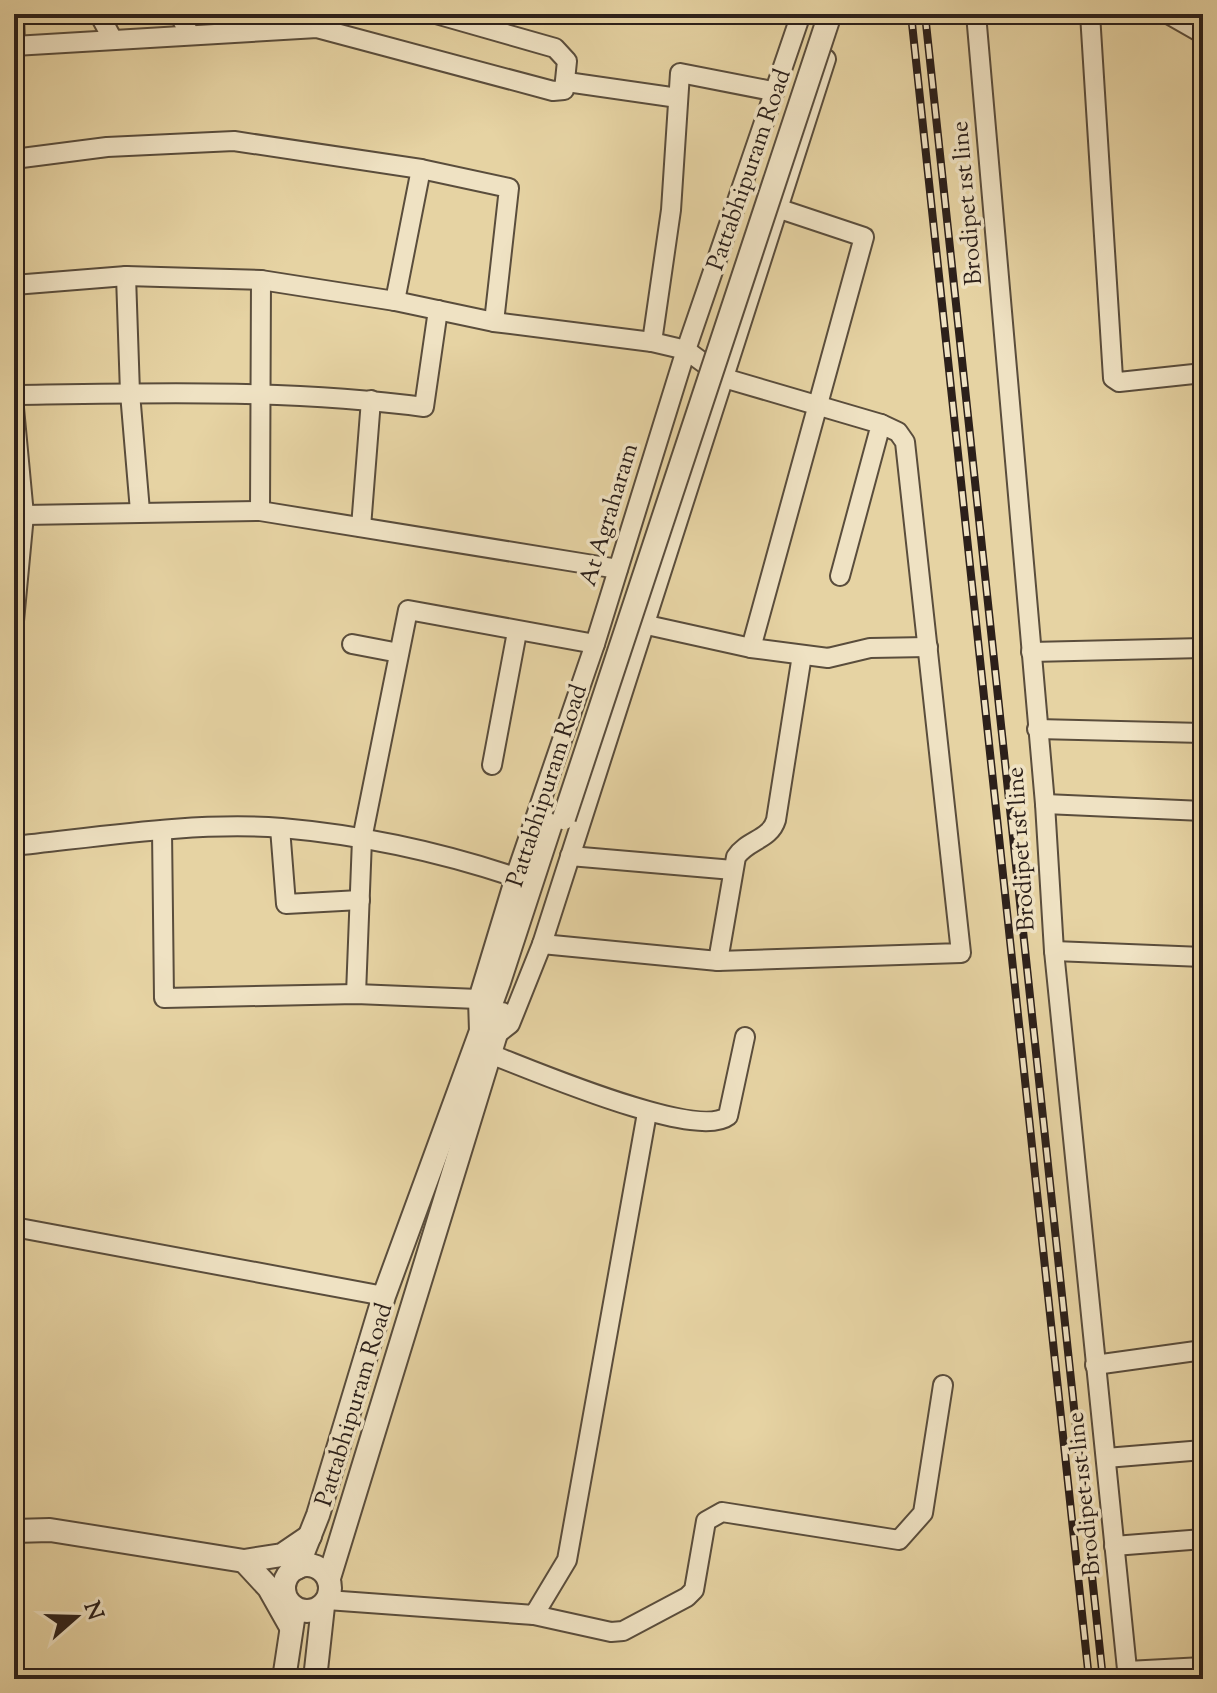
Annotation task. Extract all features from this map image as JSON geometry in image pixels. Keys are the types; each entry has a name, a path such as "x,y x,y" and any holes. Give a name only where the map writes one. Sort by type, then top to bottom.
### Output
{"street":[{"path":"14,14 15,45 317,28 553,91 564,90 567,61 555,48 436,14"},
{"path":"99,14 112,38"},
{"path":"179,14 189,33"},
{"name":"At Agraharam","path":"488,1041 478,999 515,877 595,644 686,350 772,91 801,14"},
{"name":"Brodipet 1st line","path":"976,14 1045,804 1054,951 1128,1675"},
{"path":"1090,14 1113,378 1119,382 1203,373"},
{"path":"1168,14 1203,34"},
{"path":"745,1037 728,1116 711,1122 647,1113 488,1041 510,1024 542,944 780,209 831,15"},
{"name":"Pattabhipuram Road","path":"315,1679 326,1595 488,1041 559,816 831,15"},
{"path":"652,342 671,210 680,73 772,91"},
{"path":"567,82 678,98"},
{"path":"14,159 107,147 234,141 421,169 509,188 494,322"},
{"path":"395,301 421,169"},
{"path":"751,648 864,237 780,209"},
{"path":"126,276 130,393 140,511"},
{"path":"14,285 126,276 261,280 395,301 494,322 652,342 686,350 724,378 881,424 898,432 905,442 961,953 718,961 542,944"},
{"path":"260,511 261,280"},
{"path":"14,395 130,393 371,400 424,407 438,310"},
{"path":"361,527 371,400"},
{"path":"14,408 24,515 17,548 14,621"},
{"path":"840,576 881,424"},
{"path":"24,515 260,511 618,569"},
{"path":"356,994 362,839 408,610 595,644"},
{"path":"647,625 751,648 828,658 870,648 928,647"},
{"path":"492,765 517,632"},
{"path":"352,644 399,653"},
{"path":"1031,652 1203,648"},
{"path":"718,961 733,870 742,847 774,828 802,655"},
{"path":"1037,729 1203,733"},
{"path":"1045,804 1203,811"},
{"path":"14,846 162,831 280,828 451,856 515,877"},
{"path":"280,828 286,904 360,900"},
{"path":"162,831 164,998 356,994 478,999"},
{"path":"570,856 733,870"},
{"path":"1054,951 1203,957"},
{"name":"Pattabhipuram Road","path":"293,1617 284,1587 286,1579 297,1568 310,1536 384,1296 488,1041"},
{"path":"534,1615 567,1560 647,1113"},
{"path":"14,1227 384,1296"},
{"path":"369,1340 399,1353"},
{"path":"1095,1365 1203,1350"},
{"path":"293,1617 309,1611 326,1595 534,1615 611,1632 623,1631 687,1597 694,1590 706,1521 722,1512 899,1540 923,1513 943,1385"},
{"path":"1106,1458 1203,1450"},
{"path":"14,1531 50,1530 244,1561 282,1555 310,1536"},
{"path":"1114,1546 1203,1539"},
{"path":"244,1561 293,1617 284,1679"},
{"path":"297,1568 312,1565 326,1595"},
{"path":"1128,1675 1203,1667"}],"railway":[{"path":"911,14 1089,1679"},
{"path":"925,14 1103,1679"}]}
